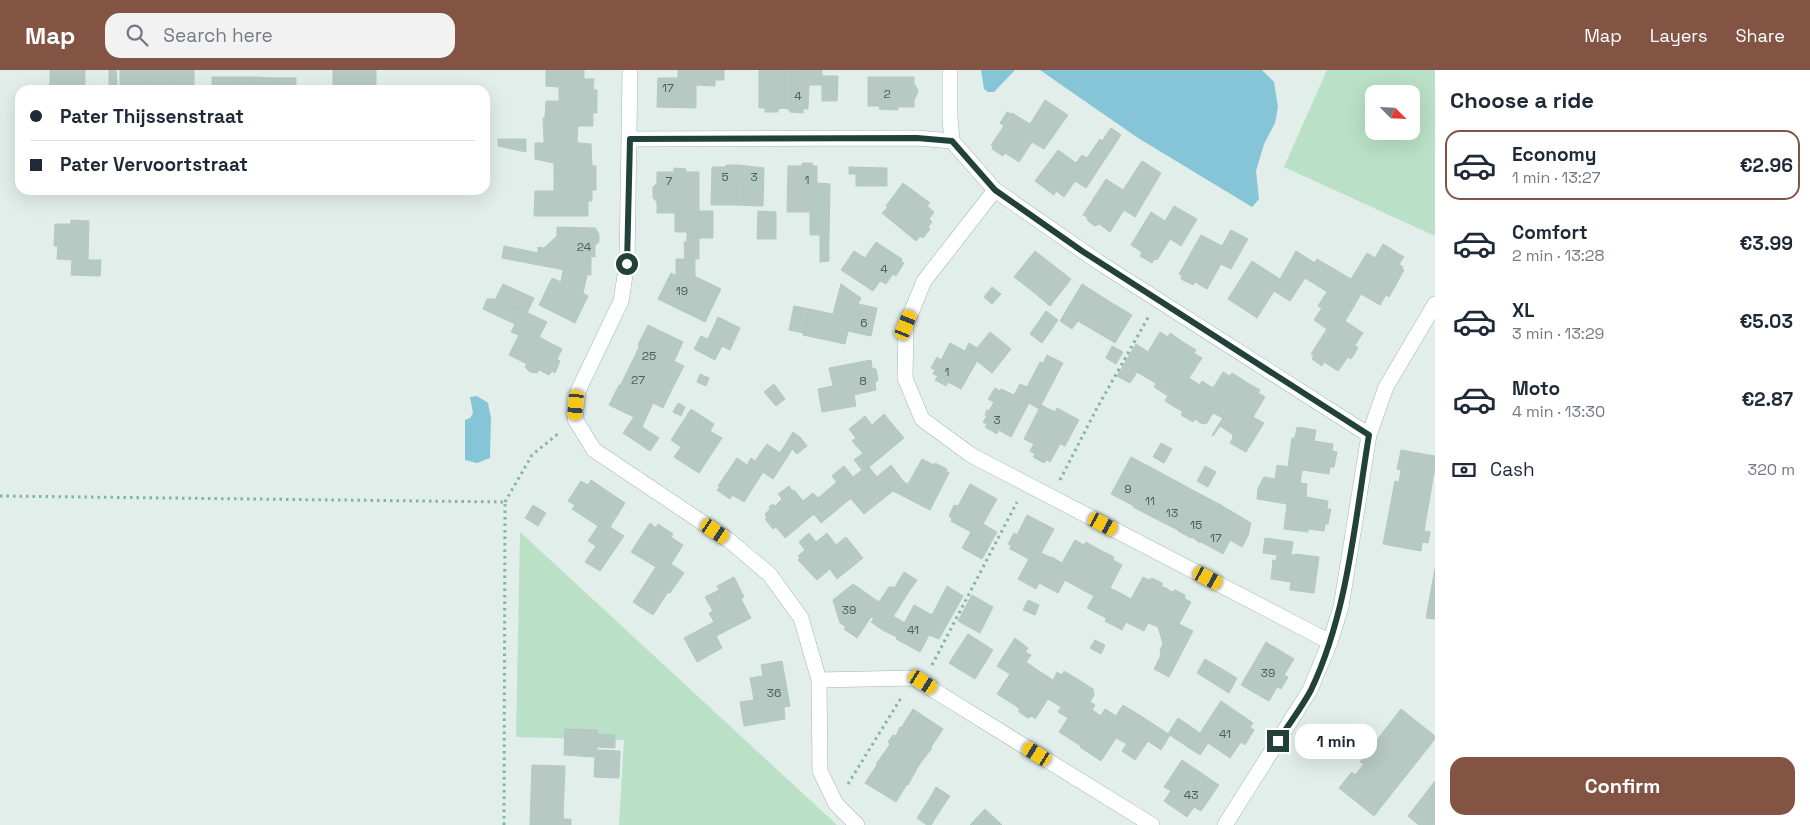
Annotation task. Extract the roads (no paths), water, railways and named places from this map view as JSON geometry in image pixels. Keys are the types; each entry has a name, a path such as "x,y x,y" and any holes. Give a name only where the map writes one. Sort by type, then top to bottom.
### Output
{"street":[{"path":"630,70 627,264 620,301 578,391 575,419 594,450 730,541 770,575 801,618 819,680 820,771 836,804 857,825"},
{"path":"950,70 952,141 995,190 1097,261 1369,435"},
{"path":"630,139 917,138 952,141"},
{"path":"995,190 924,281 906,325 906,378 922,419 972,455 1330,642"},
{"path":"1224,825 1310,690 1330,642 1341,607 1369,435 1386,387 1435,304"},
{"path":"819,680 918,680 1152,825"}],"water":[{"path":"981,70 1015,70 994,92 988,92 984,89"},
{"path":"1040,70 1262,70 1274,82 1278,107 1275,123 1264,144 1256,171 1259,199 1252,207 1138,138"},
{"path":"477,396 488,403 491,418 490,458 477,463 465,460 465,420 470,418 473,413 470,397"}]}
